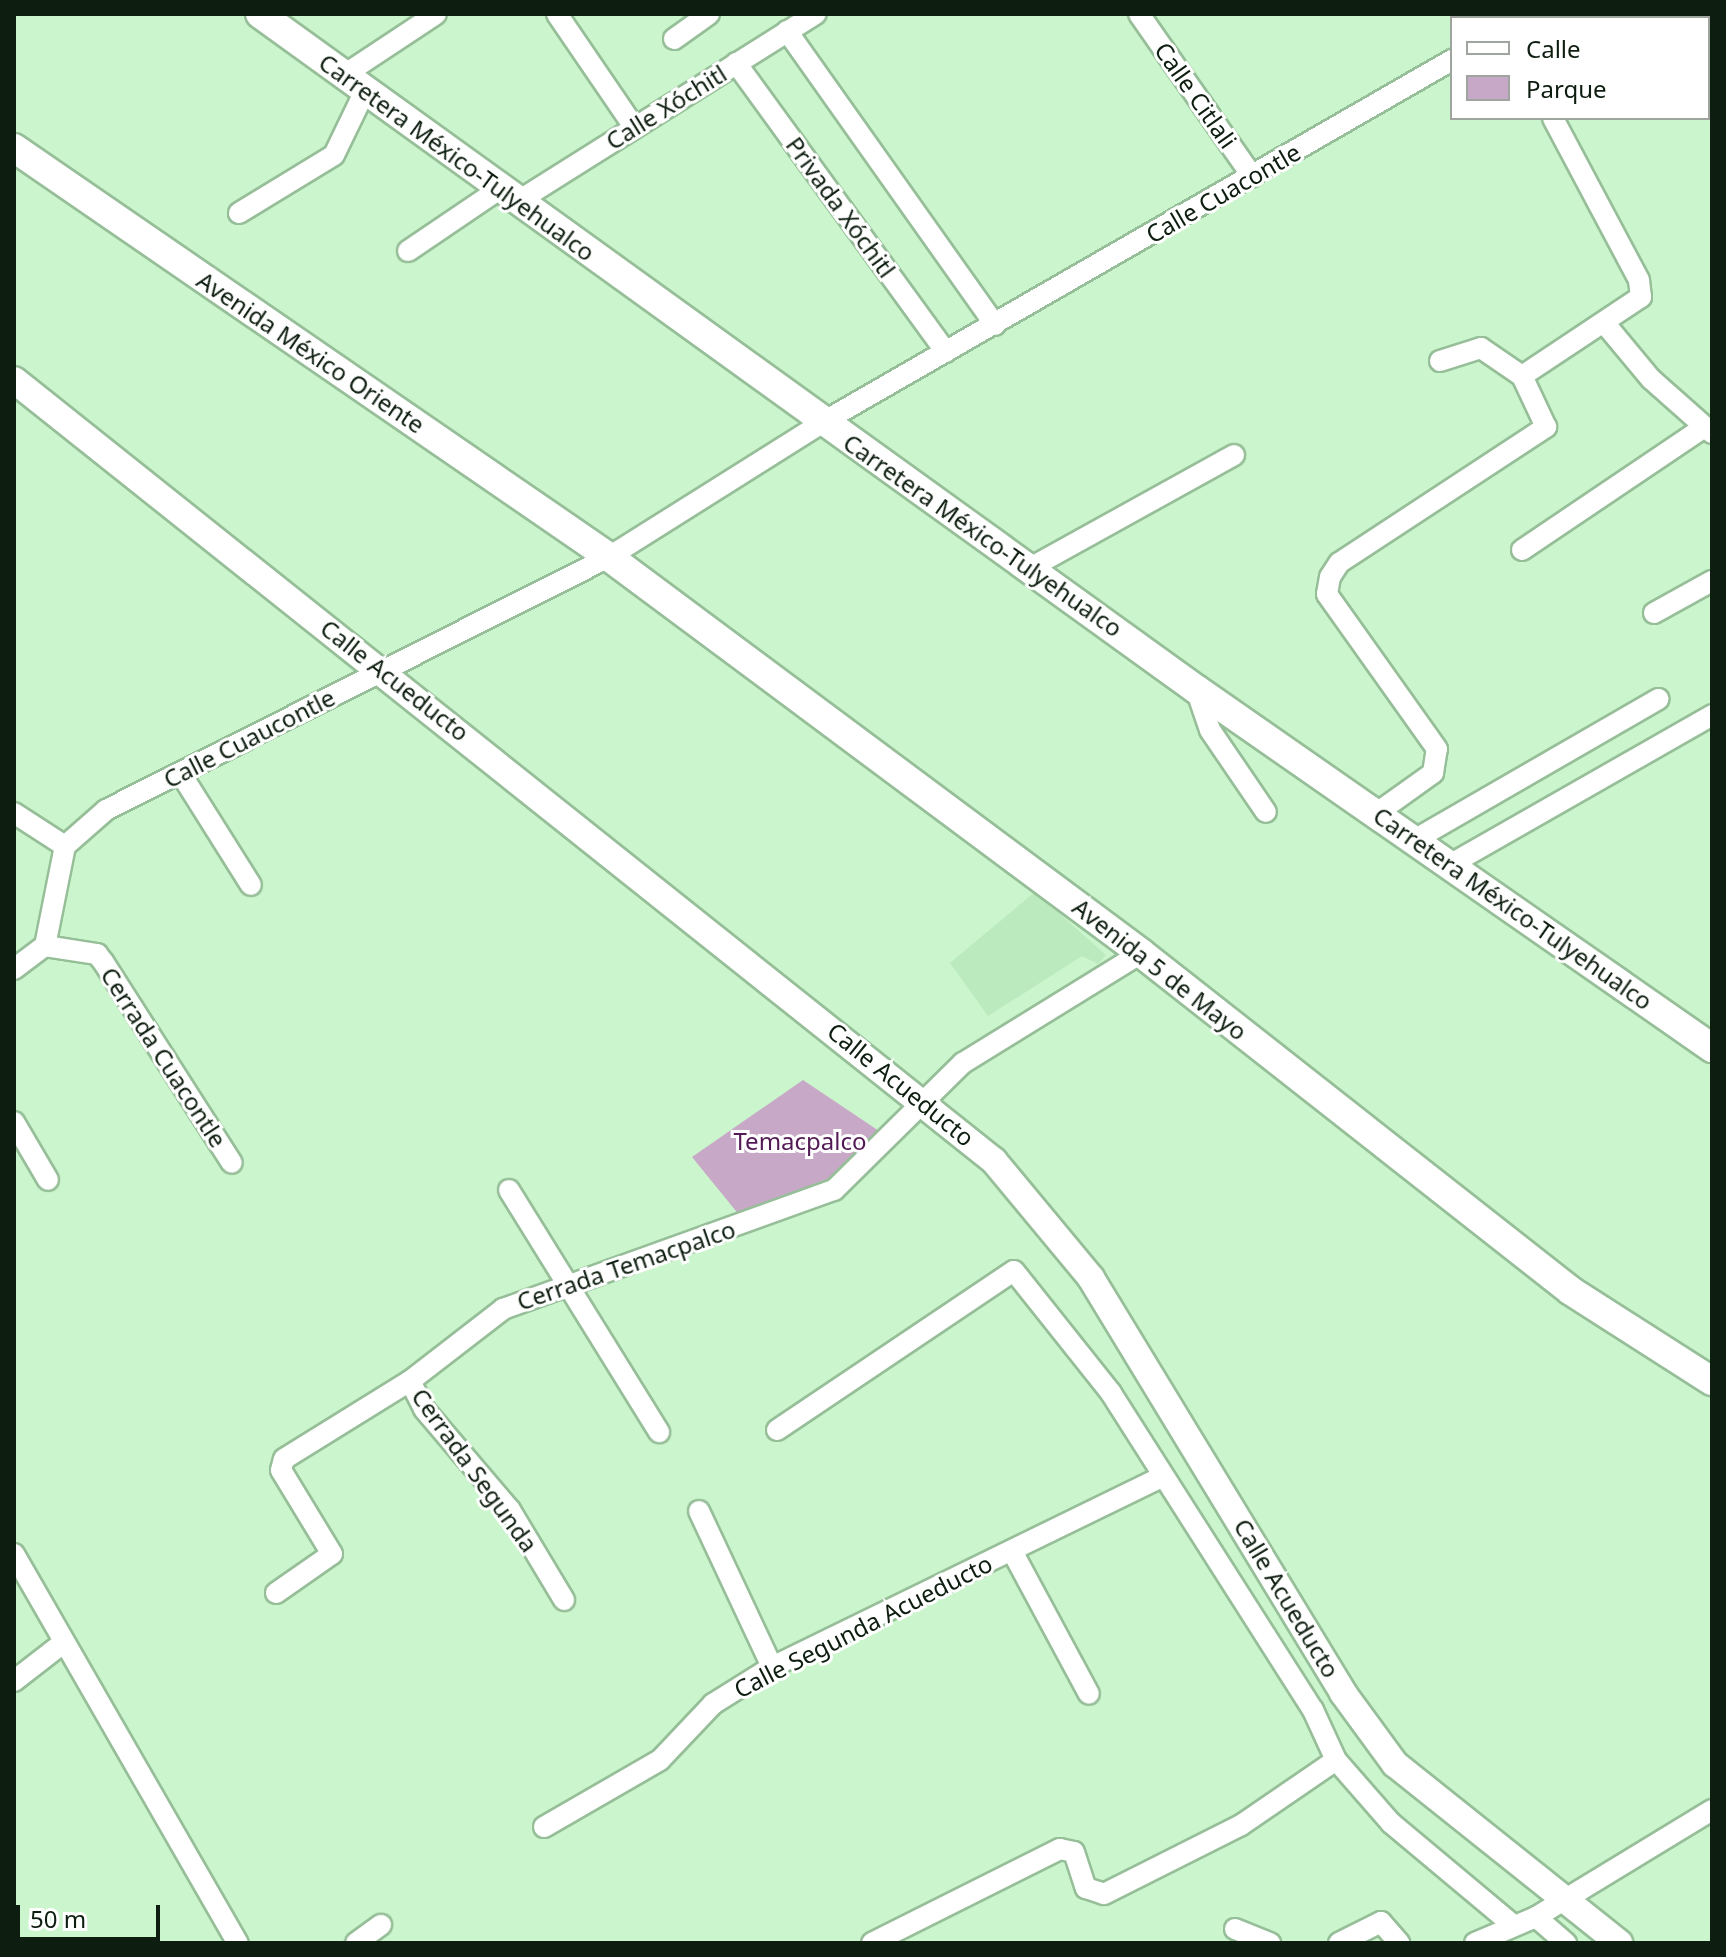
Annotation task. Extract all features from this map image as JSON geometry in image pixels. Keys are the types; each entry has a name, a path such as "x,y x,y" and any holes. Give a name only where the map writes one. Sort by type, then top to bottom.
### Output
{"main road":[{"name":"Carretera México-Tulyehualco","path":"260,14 823,422 1032,567 1196,689 1453,863 1712,1048"},
{"name":"Avenida México Oriente","path":"14,148 609,557"},
{"name":"Avenida 5 de Mayo","path":"609,557 1141,953 1571,1291 1712,1381"}],"street":[{"path":"239,213 334,155 354,83 436,14"},
{"path":"557,14 634,127"},
{"path":"674,39 709,14"},
{"name":"Calle Xóchitl","path":"408,251 634,127 816,14"},
{"name":"Calle Citlali","path":"1139,14 1252,176"},
{"path":"787,31 995,325"},
{"name":"Calle Cuacontle","path":"609,557 823,422 1450,61"},
{"name":"Privada Xóchitl","path":"736,63 946,352"},
{"path":"1522,376 1606,325 1641,297 1639,280 1554,120"},
{"path":"1522,550 1708,430 1606,325"},
{"path":"1377,813 1433,773 1437,749 1327,594 1330,577 1339,563 1546,427 1522,376 1481,348 1440,361"},
{"name":"Calle Acueducto","path":"14,380 923,1100 994,1161 1091,1278 1343,1693 1395,1764 1619,1943"},
{"path":"1032,567 1234,455"},
{"name":"Calle Cuaucontle","path":"65,846 106,810 349,685 387,674 609,557"},
{"path":"1654,613 1712,581"},
{"path":"1196,689 1210,730 1266,812"},
{"path":"1416,839 1658,699"},
{"path":"1453,863 1712,715"},
{"path":"181,774 251,885"},
{"path":"14,813 65,846 45,946 14,969"},
{"name":"Cerrada Cuacontle","path":"45,946 97,954 232,1163"},
{"name":"Cerrada Temacpalco","path":"276,1593 328,1560 332,1549 281,1470 284,1459 410,1381 503,1309 573,1288 834,1190 923,1100 1021,1023 1141,953"},
{"path":"14,1122 48,1180"},
{"path":"509,1190 573,1288 659,1432"},
{"name":"Calle Acueducto","path":"777,1430 1014,1271 1111,1393 1160,1478 1296,1683 1336,1760 1391,1823 1513,1925"},
{"name":"Cerrada Segunda","path":"410,1381 424,1409 510,1510 564,1600"},
{"name":"Calle Segunda Acueducto","path":"544,1827 660,1760 713,1704 772,1667 1160,1478"},
{"path":"699,1511 772,1667"},
{"path":"1012,1551 1089,1694"},
{"path":"14,1554 238,1943"},
{"path":"14,1681 63,1643"},
{"path":"872,1943 1060,1849 1074,1852 1086,1888 1104,1894 1241,1825 1336,1760"},
{"path":"1475,1943 1536,1917 1712,1810"},
{"path":"1536,1917 1566,1943"},
{"path":"1339,1943 1381,1922 1399,1943"},
{"path":"356,1943 381,1925"},
{"path":"1235,1929 1270,1943"}],"shaded area":[{"path":"1035,892 1106,955 1098,964 1082,956 988,1016 950,963"}],"green space":[{"name":"Temacpalco","path":"803,1080 882,1133 831,1181 740,1216 692,1157"}]}
